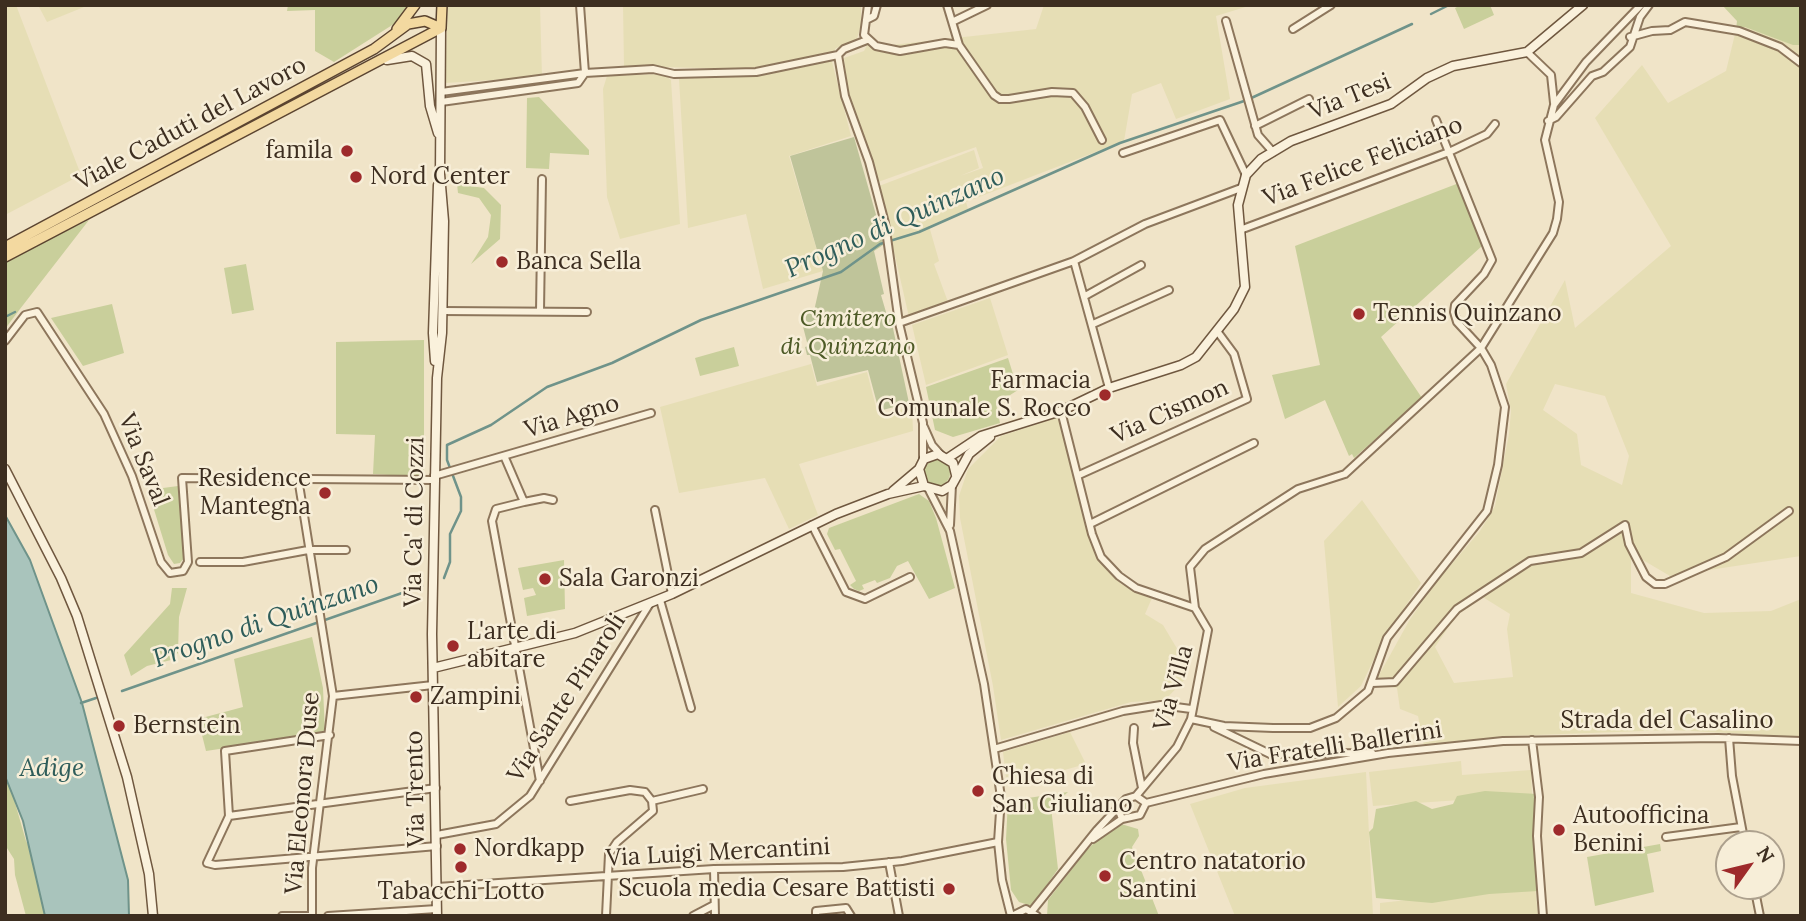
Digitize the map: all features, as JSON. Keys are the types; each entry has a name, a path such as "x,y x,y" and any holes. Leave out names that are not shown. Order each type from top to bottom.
{"main road":[{"name":"Viale Caduti del Lavoro","path":"394,33 415,5"},
{"name":"Via Ca' di Cozzi","path":"441,28 442,5"},
{"name":"Viale Caduti del Lavoro","path":"5,247 374,49 394,33 416,21 425,21 441,28"},
{"name":"Viale Caduti del Lavoro","path":"5,257 441,28"}],"street":[{"path":"441,103 578,83 585,73 580,5"},
{"path":"868,5 863,29 867,40 883,48 900,51 944,43 959,45"},
{"path":"866,20 874,16 877,5"},
{"path":"947,5 954,21 959,45 974,62 990,90 1000,99 1052,92 1073,93 1085,107 1102,140"},
{"path":"954,21 987,5"},
{"path":"1293,29 1331,5"},
{"path":"1554,105 1551,75 1527,52 1583,5"},
{"path":"1481,348 1553,233 1557,219 1557,188 1545,140 1554,105 1586,62 1641,5"},
{"path":"1548,121 1556,117 1592,76 1603,72 1630,47 1630,37 1649,5"},
{"path":"1226,20 1258,135 1273,152"},
{"path":"1630,37 1652,31 1670,30 1685,22 1739,31 1780,47 1801,63"},
{"name":"Via Ca' di Cozzi","path":"433,667 437,378 442,312 444,204 440,174 441,28"},
{"path":"442,92 585,73 653,69 674,74 756,72 838,55 867,40"},
{"name":"Via Tesi","path":"998,431 1061,411 1109,388 1196,357 1234,309 1245,286 1238,209 1241,188 1246,175 1273,152 1292,141 1391,104 1427,78 1453,66 1527,52"},
{"name":"Viale Caduti del Lavoro","path":"371,64 405,55 420,59 426,64 430,106 440,143"},
{"path":"838,55 845,96 869,162 887,234 899,323 923,423 932,445 955,466 956,475"},
{"path":"1255,126 1309,99"},
{"path":"1123,153 1220,120 1246,175"},
{"path":"1207,724 1310,728 1336,718 1358,703 1372,683 1387,638 1487,511 1500,454 1505,407 1481,348 1457,322 1455,305 1484,274 1492,260 1436,120"},
{"name":"Via Felice Feliciano","path":"1240,230 1450,152 1487,134 1495,124"},
{"name":"Via Ca' di Cozzi","path":"437,378 433,333 435,203 440,174"},
{"path":"540,311 542,179"},
{"path":"899,323 1074,261 1144,224 1241,188"},
{"path":"1074,261 1109,388"},
{"path":"1085,296 1141,265"},
{"path":"1093,324 1169,290"},
{"name":"Via Saval","path":"5,341 25,315 37,312 104,414 132,476 161,562 170,573 176,574 183,571 188,562 182,478"},
{"path":"442,312 587,312"},
{"name":"Via Cismon","path":"1079,475 1247,399 1234,354 1217,331"},
{"name":"Via Villa","path":"1036,914 1045,897 1086,845 1126,799 1136,796 1171,757 1191,719 1208,630 1195,608 1190,567 1205,549 1238,525 1298,489 1345,474 1481,348"},
{"path":"1061,411 1101,557 1119,576 1136,588 1195,608"},
{"name":"Via Agno","path":"182,478 437,477 651,413"},
{"path":"923,423 921,466 927,488 950,531"},
{"path":"888,494 933,455 945,456 977,438 998,431"},
{"path":"998,431 969,454 956,475 952,485 950,531 984,684 995,749 1000,797 998,842 1006,900 1012,916 1019,910"},
{"path":"1090,524 1254,443"},
{"name":"Via Agno","path":"505,458 524,502"},
{"path":"5,469 61,578 77,617 127,777 149,874 153,916"},
{"name":"Via Eleonora Duse","path":"298,478 333,696 312,868 311,916"},
{"path":"433,667 516,649 575,632 649,605 812,525 888,494 927,488 942,491 952,485"},
{"path":"540,781 492,521 496,509 544,498 554,500"},
{"path":"655,510 672,594"},
{"path":"1372,683 1395,682 1457,609 1530,561 1581,553 1625,525 1629,544 1646,577 1655,584 1665,584 1726,557 1789,511"},
{"path":"812,525 846,592 856,598 865,599 910,577"},
{"path":"200,562 243,562 308,550 346,550"},
{"path":"660,600 691,708"},
{"name":"Via Sante Pinaroli","path":"437,835 496,824 515,811 540,781 649,605"},
{"name":"Via Trento","path":"433,667 437,912"},
{"path":"333,696 433,685"},
{"path":"995,749 1123,710 1161,705 1191,709"},
{"path":"1191,719 1270,754 1388,753"},
{"name":"Via Villa","path":"1134,728 1133,743 1142,788"},
{"path":"330,735 225,751 229,816 207,863 215,865 437,846"},
{"path":"1729,738 1742,830"},
{"name":"Strada del Casalino","path":"1532,740 1729,738 1801,741"},
{"path":"1532,740 1539,797 1543,916"},
{"name":"Via Fratelli Ballerini","path":"1146,803 1264,774 1388,753 1532,740"},
{"path":"229,816 436,788"},
{"path":"652,801 703,789"},
{"path":"570,801 630,790 646,792 652,801 653,811 617,842 607,860 606,916"},
{"path":"1136,796 1146,803"},
{"name":"Via Villa","path":"1086,845 1122,819 1140,815 1146,803"},
{"path":"1118,808 1122,819"},
{"path":"1666,837 1741,827"},
{"name":"Via Luigi Mercantini","path":"438,887 714,869 843,867 889,862 998,842"},
{"path":"889,862 899,916"},
{"path":"714,869 715,916"},
{"path":"1006,900 1019,910 1036,914"},
{"path":"693,916 715,905"},
{"path":"816,916 816,911 846,908 851,916"},
{"path":"328,916 437,912"},
{"path":"282,916 311,916"}],"shaded area":[{"path":"5,5 16,5 81,175 5,215"},
{"path":"38,5 89,5 47,22"},
{"path":"448,5 540,5 542,77 445,83"},
{"path":"623,5 861,5 861,25 856,42 836,48 833,53 776,65 742,69 624,66"},
{"path":"1044,5 1252,5 1216,16 1230,99 1176,119 1161,83 1132,94 1124,141 966,202 968,209 929,226 939,261 934,264 948,302 909,317 879,186 974,150 979,168 960,176 983,168 976,147 878,182 847,90 844,58 864,51 868,43 892,45 1036,29"},
{"path":"1745,27 1801,46 1801,556 1670,576 1631,553 1631,593 1704,613 1771,611 1801,599 1801,737 1672,730 1507,736 1424,746 1418,716 1400,709 1397,688 1374,684 1409,621 1432,587 1480,531 1495,506 1509,434 1511,411 1506,384 1565,280 1575,328 1671,246 1595,118 1642,65 1668,103 1726,71 1736,30","holes":["1555,384 1605,396 1629,456 1622,485 1581,465 1577,434 1543,410","1473,591 1510,614 1507,629 1513,677 1454,683 1435,647"]},
{"path":"831,58 851,136 789,156 823,271 763,289 746,214 688,228 679,79 683,75 745,75"},
{"path":"664,74 671,80 680,224 620,239 607,197 603,89 607,76"},
{"path":"990,298 1008,355 926,385 912,325"},
{"path":"811,364 817,386 867,372 878,415 912,407 913,431 799,464 818,515 789,529 765,478 679,493 660,407"},
{"path":"1059,417 1087,523 1105,566 1121,584 1152,598 1145,614 1163,625 1182,657 1187,677 1165,700 1131,702 1001,740 960,518 959,496 968,469 1001,436"},
{"path":"1362,500 1421,583 1384,638 1361,686 1338,707 1324,541"},
{"path":"1070,732 1086,764 1007,786 1003,752"},
{"path":"1461,761 1462,775 1531,770 1532,795 1373,806 1369,772"},
{"path":"1366,772 1373,916 1235,916 1190,804 1245,788"},
{"path":"1535,886 1538,916 1380,916 1380,903"}],"green space":[{"path":"288,5 409,5 397,22 334,62 315,51 315,10 287,11"},
{"path":"1461,5 1490,5 1494,15 1464,29 1455,8"},
{"path":"1722,5 1801,5 1801,45 1793,45 1745,27 1736,30 1737,21"},
{"path":"539,97 589,150 589,155 550,153 549,169 526,168 527,98"},
{"name":"Cimitero di Quinzano","path":"854,137 882,236 883,245 874,251 884,294 881,295 888,319 891,319 909,403 879,411 868,370 817,382 810,355 807,355 805,347 808,346 800,315 814,311 823,271 790,156"},
{"name":"Tennis Quinzano","path":"1459,183 1482,246 1381,337 1422,398 1354,458 1352,454 1349,456 1325,400 1285,419 1272,375 1320,365 1295,246"},
{"path":"457,184 484,188 501,205 500,239 471,264 488,237 491,215 479,198 458,193"},
{"path":"89,220 20,309 5,329 5,260"},
{"path":"246,264 254,310 232,314 224,268"},
{"path":"112,304 124,353 83,366 51,318"},
{"path":"424,340 424,477 373,474 375,435 336,434 336,342"},
{"path":"734,347 739,366 700,376 695,358"},
{"path":"1008,358 1018,390 996,404 1000,423 953,437 935,430 926,387"},
{"path":"937,460 946,464 950,473 946,482 937,486 928,482 924,473 928,464"},
{"path":"178,486 185,557 180,563 174,564 168,555 148,490"},
{"path":"919,494 929,501 936,518 955,588 929,599 908,561 897,566 890,578 862,585 864,589 859,591 854,589 850,585 856,581 840,549 835,550 827,534 829,528"},
{"path":"564,560 565,609 527,616 524,598 536,595 533,588 523,590 518,568"},
{"path":"172,588 187,588 179,617 178,653 171,660 147,666 131,676 124,655 170,604"},
{"path":"312,637 323,688 325,733 206,751 198,719 243,707 234,659"},
{"path":"5,768 26,841 35,857 45,916 26,916 15,875 14,859 5,845"},
{"path":"1485,791 1537,794 1538,891 1489,894 1432,903 1376,898 1369,832 1373,828 1376,809 1416,801 1432,809 1453,804 1457,796"},
{"path":"1068,792 1051,807 1058,869 1032,906 1019,902 1011,890 1006,839 1008,801"},
{"name":"Centro natatorio Santini","path":"1121,824 1138,829 1139,836 1132,847 1159,916 1047,916 1048,900 1085,852 1101,836"},
{"path":"1660,844 1661,851 1647,854 1654,892 1595,906 1587,857"}],"water":[{"name":"Adige","path":"5,515 30,560 82,703 128,880 129,916 45,916 23,821 5,776"}],"waterway":[{"path":"1431,14 1449,5"},
{"name":"Progno di Quinzano","path":"444,578 450,562 450,534 461,511 461,497 447,460 447,445 491,425 547,387 612,363 701,320 841,272 880,244 919,232 1120,143 1247,100 1412,24"},
{"path":"5,317 15,312"},
{"name":"Progno di Quinzano","path":"122,691 422,586"},
{"path":"81,703 96,698"}],"place":[{"name":"famila","path":"347,151"},
{"name":"Nord Center","path":"356,177"},
{"name":"Banca Sella","path":"502,262"},
{"name":"Tennis Quinzano","path":"1359,314"},
{"name":"Farmacia Comunale S. Rocco","path":"1105,395"},
{"name":"Residence Mantegna","path":"325,493"},
{"name":"Sala Garonzi","path":"545,579"},
{"name":"L'arte di abitare","path":"453,646"},
{"name":"Zampini","path":"416,697"},
{"name":"Bernstein","path":"119,726"},
{"name":"Chiesa di San Giuliano","path":"978,791"},
{"name":"Autoofficina Benini","path":"1559,830"},
{"name":"Nordkapp","path":"460,849"},
{"name":"Tabacchi Lotto","path":"461,867"},
{"name":"Centro natatorio Santini","path":"1105,876"},
{"name":"Scuola media Cesare Battisti","path":"949,889"}]}
